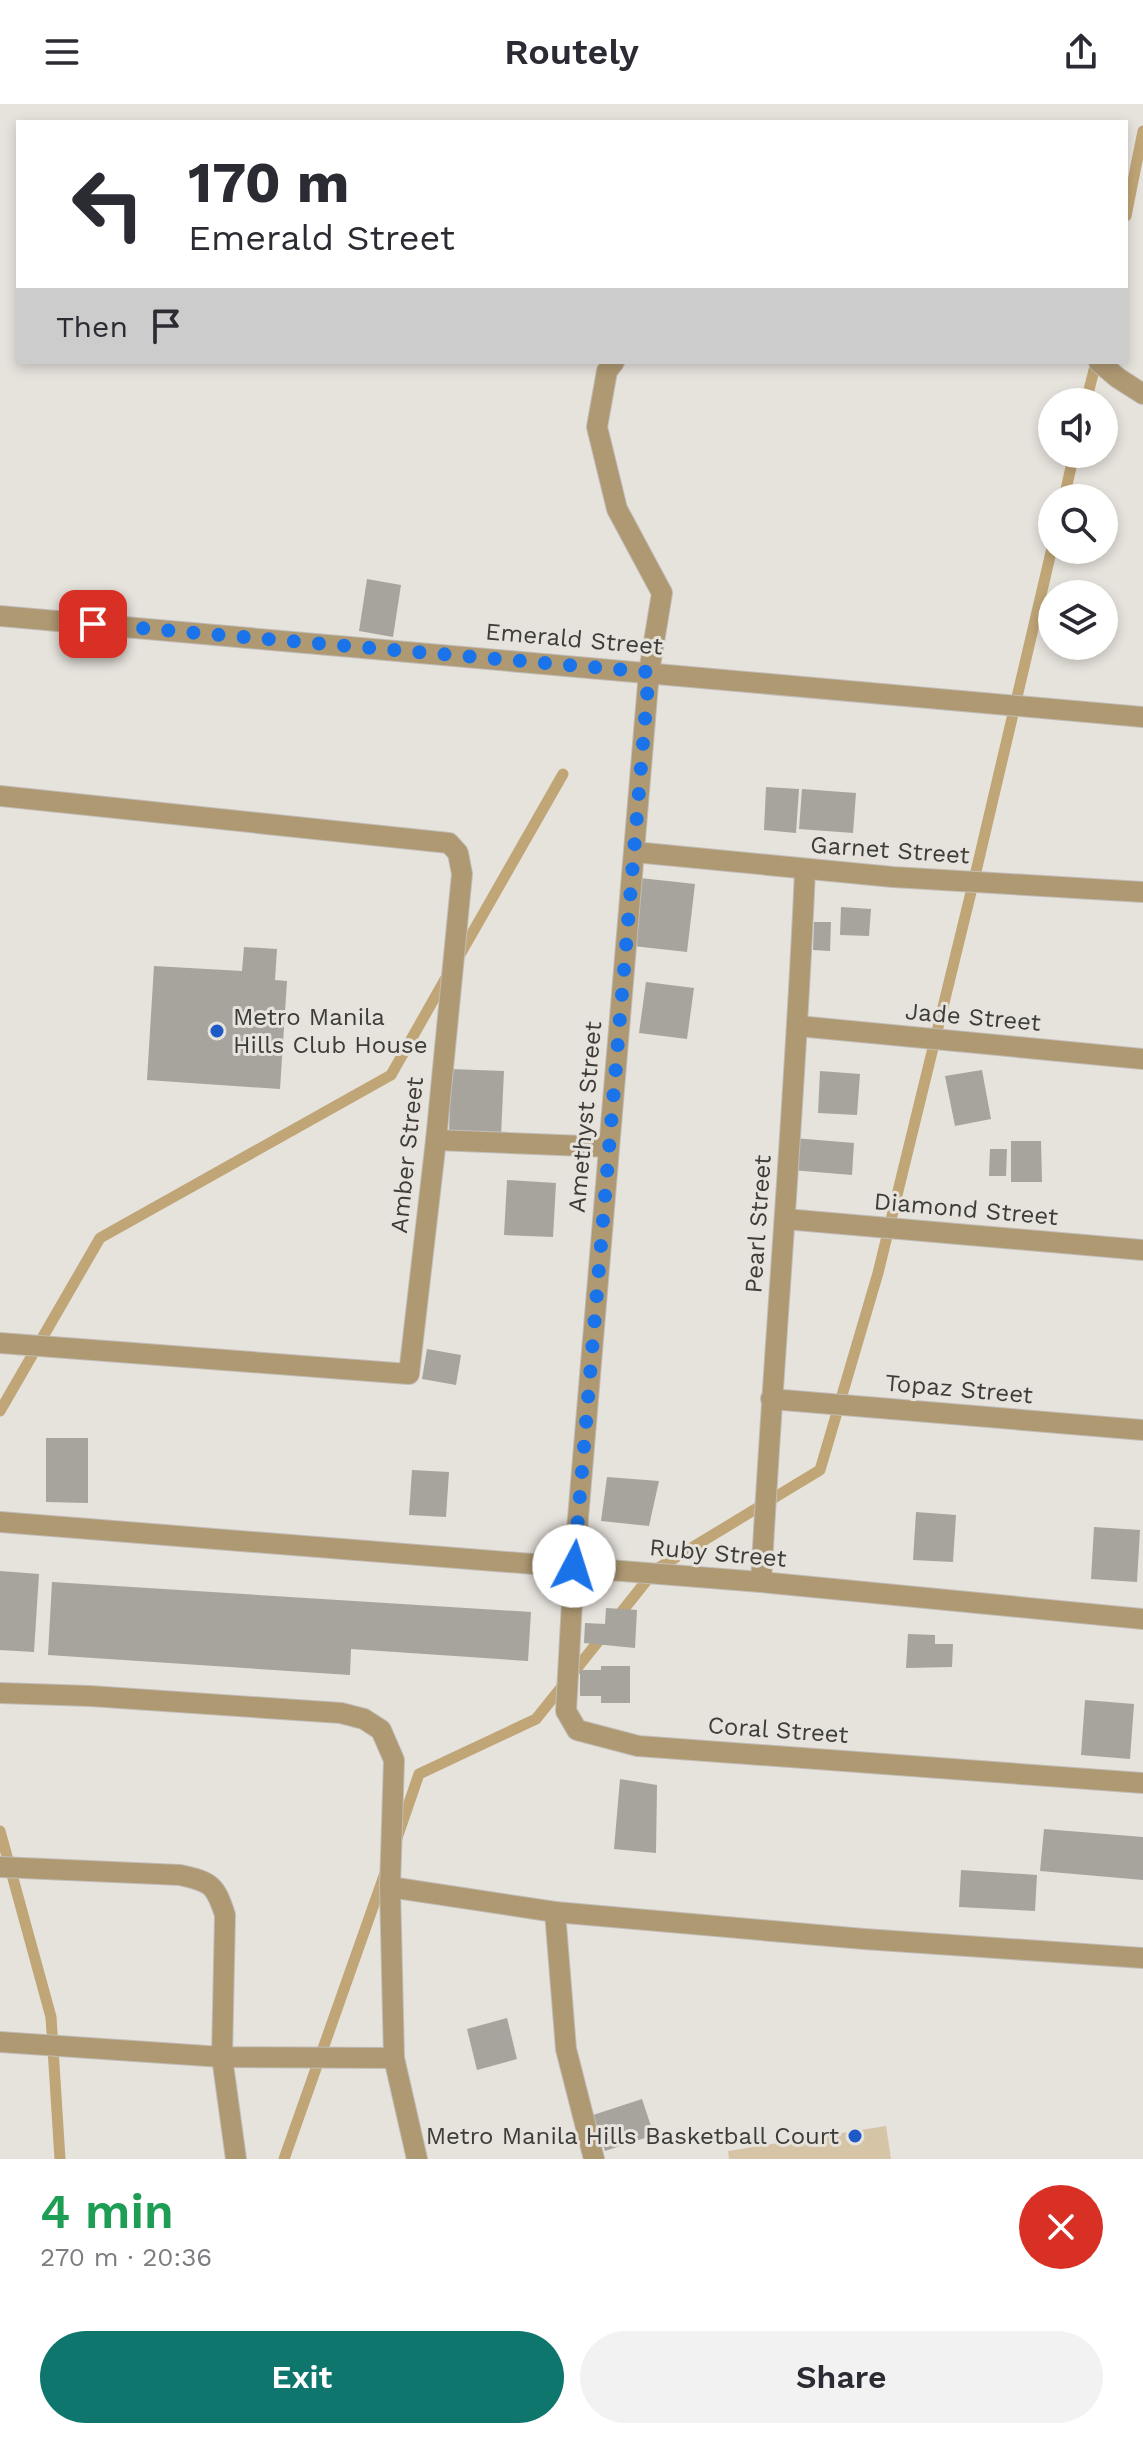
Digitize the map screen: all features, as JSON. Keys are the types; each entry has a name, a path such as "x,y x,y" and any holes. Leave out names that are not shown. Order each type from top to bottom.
{"street":[{"name":"Amethyst Street","path":"574,1566 649,672 662,593 617,509 597,427 607,371 612,364"},
{"path":"1101,364 1143,394"},
{"name":"Emerald Street","path":"0,616 1143,717"},
{"name":"Amber Street","path":"0,796 449,843 458,853 462,874 409,1374 0,1343"},
{"name":"Garnet Street","path":"634,852 805,870 1143,892"},
{"name":"Pearl Street","path":"761,1582 798,1026 805,870"},
{"name":"Jade Street","path":"798,1026 1143,1059"},
{"path":"436,1140 609,1147"},
{"name":"Diamond Street","path":"785,1219 1143,1250"},
{"name":"Topaz Street","path":"771,1399 1143,1430"},
{"name":"Ruby Street","path":"0,1522 574,1566 1143,1619"},
{"name":"Coral Street","path":"574,1566 566,1711 577,1730 638,1746 1143,1783"},
{"path":"0,1693 326,1712 364,1719 381,1730 394,1760 390,1887 394,2058 417,2159"},
{"path":"0,1867 180,1875 208,1882 218,1892 225,1915 222,2057 236,2159"},
{"path":"390,1887 555,1912 1143,1958"},
{"path":"555,1912 566,2049 594,2159"},
{"path":"0,2042 222,2057 394,2058"}],"shaded area":[{"name":"Metro Manila Hills Basketball Court","path":"886,2126 891,2159 729,2159 728,2151"}],"building":[{"path":"367,579 401,585 393,637 359,631"},
{"path":"766,787 799,789 796,833 764,830"},
{"path":"802,789 856,793 853,833 799,829"},
{"path":"640,878 695,884 687,952 633,946"},
{"path":"841,907 871,909 869,936 840,935"},
{"path":"814,922 831,922 830,951 813,950"},
{"name":"Metro Manila Hills Club House","path":"244,947 277,949 275,980 287,981 280,1089 147,1080 154,966 242,971"},
{"path":"646,982 694,988 687,1039 639,1033"},
{"path":"451,1069 504,1071 501,1135 449,1133"},
{"path":"982,1070 991,1119 955,1126 945,1076"},
{"path":"820,1071 860,1074 857,1115 818,1113"},
{"path":"794,1138 854,1143 852,1175 791,1170"},
{"path":"1011,1141 1041,1141 1042,1182 1011,1182"},
{"path":"990,1149 1007,1149 1006,1176 989,1176"},
{"path":"507,1180 556,1183 553,1237 504,1235"},
{"path":"427,1349 461,1355 456,1385 422,1379"},
{"path":"46,1438 88,1438 88,1503 46,1502"},
{"path":"412,1470 449,1472 446,1517 409,1515"},
{"path":"607,1477 659,1481 649,1526 601,1521"},
{"path":"916,1512 956,1515 953,1562 913,1560"},
{"path":"1094,1527 1140,1530 1137,1582 1091,1579"},
{"path":"0,1571 39,1574 34,1652 0,1650"},
{"path":"52,1582 531,1612 528,1661 351,1649 350,1675 48,1655"},
{"path":"606,1608 637,1610 635,1648 584,1643 585,1623 605,1624"},
{"path":"908,1634 935,1635 935,1644 953,1644 952,1667 906,1668"},
{"path":"601,1666 630,1666 630,1703 601,1703 601,1696 580,1696 580,1670 601,1670"},
{"path":"1085,1700 1134,1704 1130,1759 1081,1755"},
{"path":"620,1779 657,1785 656,1853 614,1849"},
{"path":"1044,1829 1143,1837 1143,1880 1040,1871"},
{"path":"961,1870 1037,1875 1035,1911 959,1907"},
{"path":"507,2018 517,2059 477,2070 467,2029"},
{"path":"642,2099 654,2135 605,2151 593,2115"}],"waterway":[{"path":"1128,206 1143,131"},
{"path":"1090,388 1096,364"},
{"path":"1067,484 1071,468"},
{"path":"616,1619 655,1570 820,1470 878,1273 1048,564"},
{"path":"458,958 563,774"},
{"path":"0,1411 100,1238 391,1075 447,976"},
{"path":"397,1838 419,1774 536,1719 605,1633"},
{"path":"0,1831 51,2017 60,2159"},
{"path":"284,2159 385,1873"}],"place":[{"name":"Metro Manila Hills Club House","path":"217,1031"},
{"name":"Metro Manila Hills Basketball Court","path":"855,2136"}],"route":[{"path":"93,624 649,672 574,1566"}]}
